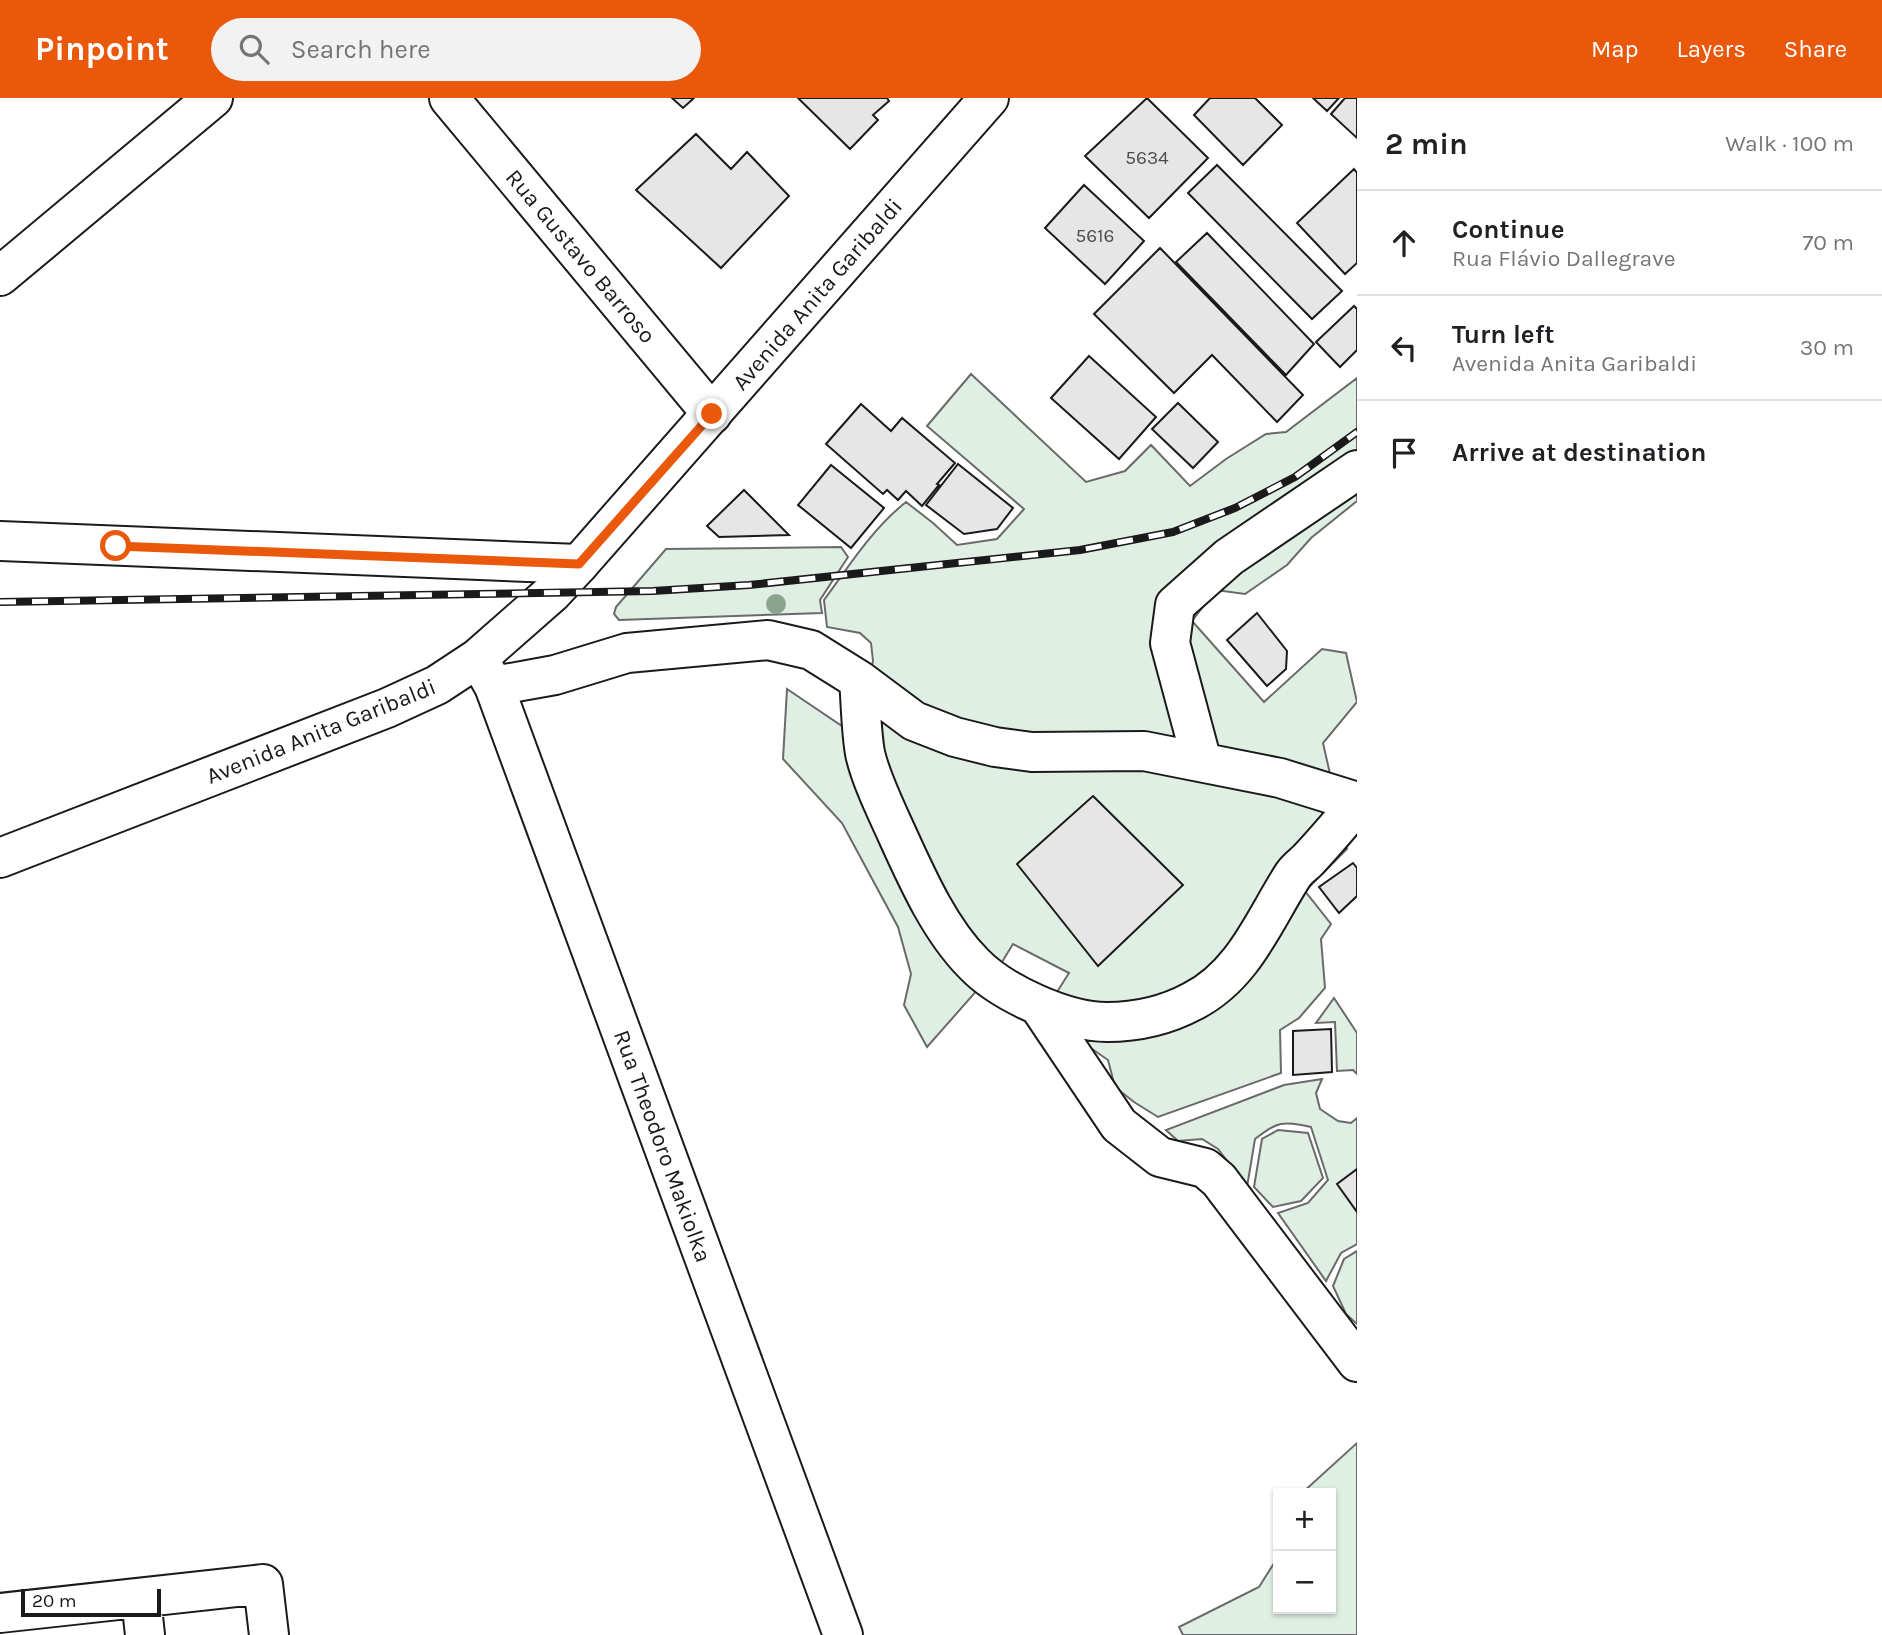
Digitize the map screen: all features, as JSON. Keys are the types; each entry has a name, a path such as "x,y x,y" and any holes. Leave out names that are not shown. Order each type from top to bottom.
{"main road":[{"path":"0,276 213,98"},
{"name":"Rua Gustavo Barroso","path":"449,98 712,414"},
{"name":"Avenida Anita Garibaldi","path":"0,858 387,708 438,685 486,672 552,593 989,98"},
{"path":"1202,762 1170,643 1175,605 1229,557 1357,470"},
{"path":"0,541 579,564"},
{"path":"486,672 555,675 626,653 768,640 811,650 859,680 914,721 955,737 995,747 1032,752 1144,751 1280,778 1357,803 1294,873 1253,944 1223,981 1195,1001 1159,1016 1105,1022 1073,1017 1039,1006 1003,988 974,964 944,926 887,810 865,755 859,680"},
{"name":"Rua Theodoro Makiolka","path":"486,672 843,1635"},
{"path":"1039,1006 1119,1125 1160,1157 1205,1168 1219,1180 1357,1362"},
{"path":"0,1614 143,1617 262,1584 269,1635"}],"green space":[{"path":"971,374 1086,482 1125,471 1151,445 1190,486 1266,434 1286,432 1357,378 1357,501 1311,538 1287,565 1245,594 1216,590 1192,621 1264,702 1322,649 1346,653 1357,702 1323,743 1347,849 1305,891 1331,924 1321,939 1325,988 1299,1018 1280,1030 1281,1073 1158,1117 1115,1087 1108,1060 1075,1037 1052,1000 1069,973 1013,944 1002,962 927,1047 904,1005 911,974 898,927 842,823 783,759 787,689 845,728 865,699 873,661 871,643 860,633 827,627 824,600 882,524 906,502 957,545 997,539 1024,509 927,426"},
{"path":"841,547 848,557 820,600 822,613 619,620 614,614 616,607 666,549"},
{"path":"1334,998 1357,1033 1357,1074 1353,1070 1337,1071 1335,1022 1316,1023"},
{"path":"1322,1079 1316,1093 1320,1109 1338,1121 1351,1123 1357,1118 1357,1244 1341,1253 1326,1281 1278,1213 1308,1203 1328,1180 1311,1127 1281,1124 1255,1139 1247,1187 1218,1149 1202,1139 1178,1141 1166,1130 1284,1085"},
{"path":"1278,1130 1308,1133 1323,1178 1301,1201 1273,1207 1254,1187 1262,1139"},
{"path":"1357,1251 1357,1324 1346,1314 1333,1286 1344,1259"},
{"path":"1357,1443 1357,1635 1183,1635 1179,1627 1259,1587 1273,1565 1273,1614 1336,1614 1336,1488 1308,1488"}],"building":[{"path":"672,98 694,98 683,108"},
{"path":"798,98 887,98 889,101 873,115 878,120 850,149"},
{"path":"1147,98 1208,158 1149,218 1085,156"},
{"path":"1210,98 1255,98 1282,125 1243,165 1194,115"},
{"path":"1313,98 1339,98 1327,111"},
{"path":"1345,98 1357,98 1357,138 1331,114"},
{"path":"696,134 731,169 747,152 789,196 721,268 636,190"},
{"path":"1217,165 1342,291 1312,319 1188,193"},
{"path":"1354,169 1357,173 1357,263 1345,274 1297,223"},
{"path":"1084,185 1144,241 1105,284 1045,228"},
{"path":"1207,233 1314,344 1286,375 1176,262"},
{"path":"1160,248 1303,395 1277,422 1212,355 1174,393 1094,314"},
{"path":"1354,306 1357,309 1357,350 1340,367 1316,342"},
{"path":"1089,356 1156,417 1119,459 1051,398"},
{"path":"1178,403 1218,442 1193,468 1152,429"},
{"path":"861,404 891,431 902,418 955,463 922,506 906,491 898,500 887,490 883,494 826,444"},
{"path":"958,464 1013,508 997,529 964,534 926,505"},
{"path":"831,465 884,508 851,548 798,505"},
{"path":"744,490 789,535 719,537 707,526"},
{"path":"1257,613 1287,651 1286,669 1267,686 1227,640"},
{"path":"1093,796 1183,885 1098,966 1017,864"},
{"path":"1353,863 1357,868 1357,896 1339,913 1319,887"},
{"path":"1331,1029 1332,1072 1293,1075 1293,1031"},
{"path":"1357,1169 1357,1212 1337,1184"}],"railway":[{"path":"0,602 653,591 749,585 1080,550 1173,532 1235,508 1295,477 1357,432"}],"route":[{"path":"116,546 579,564 712,414"}]}
